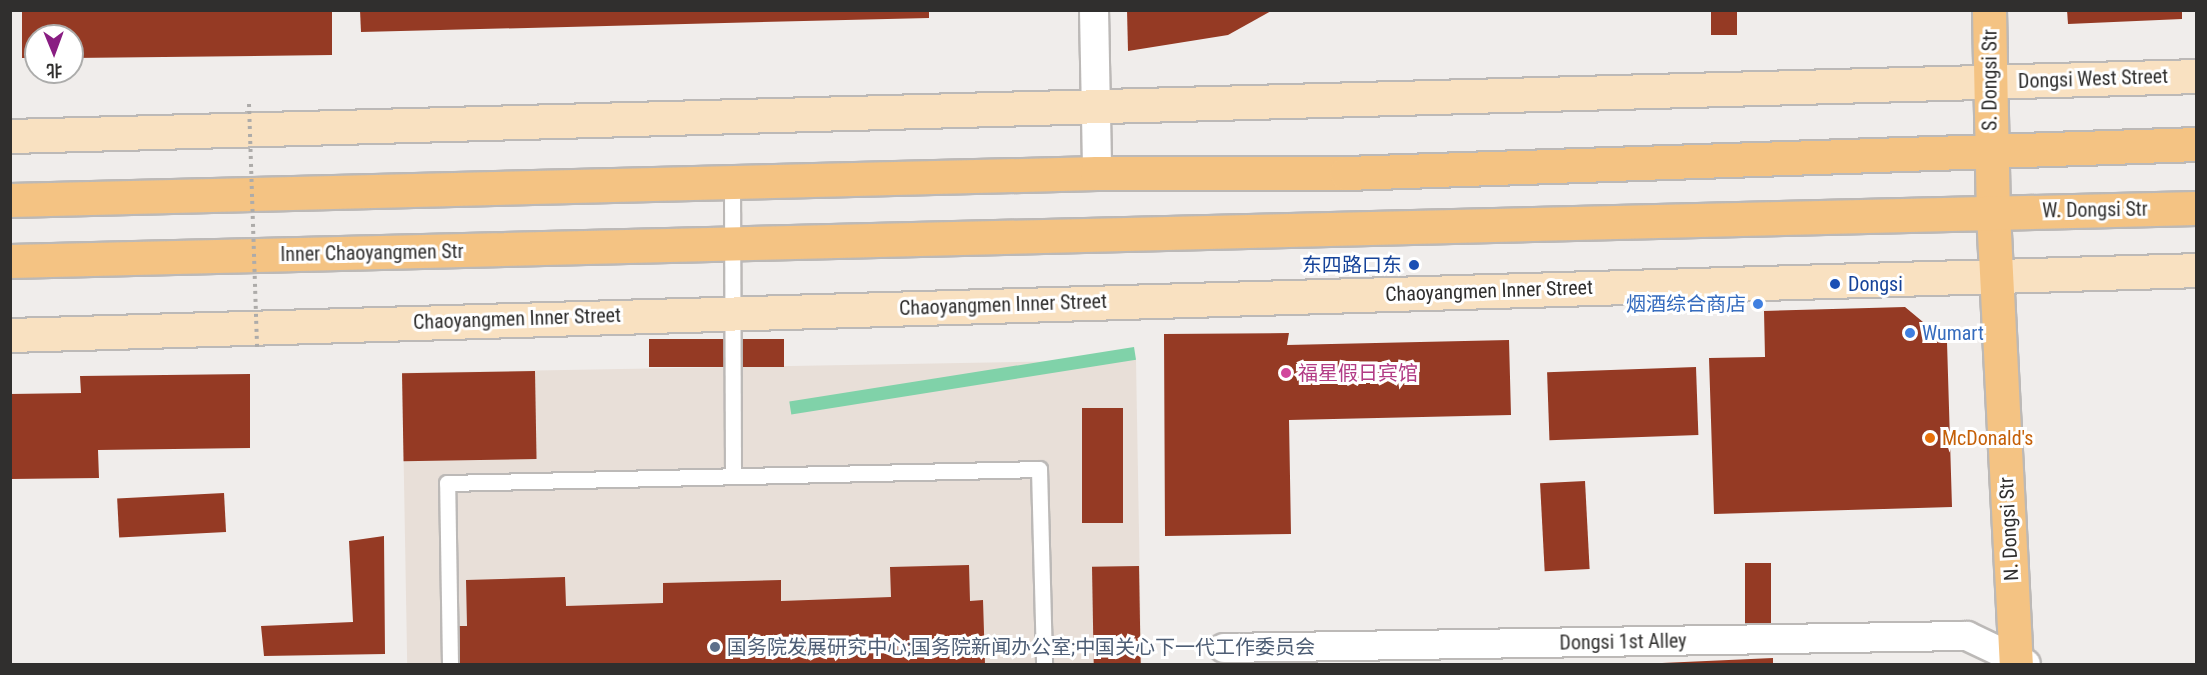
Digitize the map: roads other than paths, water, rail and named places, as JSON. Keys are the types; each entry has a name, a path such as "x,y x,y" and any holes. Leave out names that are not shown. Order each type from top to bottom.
{"main road":[{"name":"S. Dongsi Str","path":"1989,10 1993,213"},
{"path":"10,200 732,184 1097,173 1346,173 1991,149 2196,144"},
{"name":"W. Dongsi Str","path":"1993,213 2196,208"},
{"path":"733,245 1993,213"},
{"name":"N. Dongsi Str","path":"1993,213 2019,663"},
{"name":"Inner Chaoyangmen Str","path":"10,261 733,245"}],"street":[{"path":"1094,10 1097,173"},
{"name":"Dongsi West Street","path":"1990,82 2196,76"},
{"path":"10,136 1990,82"},
{"path":"1996,276 2196,270"},
{"name":"Chaoyangmen Inner Street","path":"10,335 1996,276"},
{"name":"Dongsi 1st Alley","path":"1224,648 1967,636 2019,663"}],"lane":[{"path":"732,184 734,476"},
{"path":"450,664 447,483 1040,469 1044,664"}],"place":[{"name":"东四路口东","path":"1414,265"},
{"name":"Dongsi","path":"1835,284"},
{"name":"烟酒综合商店","path":"1758,304"},
{"name":"Wumart","path":"1910,333"},
{"name":"福星假日宾馆","path":"1286,373"},
{"name":"McDonald's","path":"1930,438"},
{"name":"国务院发展研究中心;国务院新闻办公室;中国关心下一代工作委员会","path":"715,647"}]}
